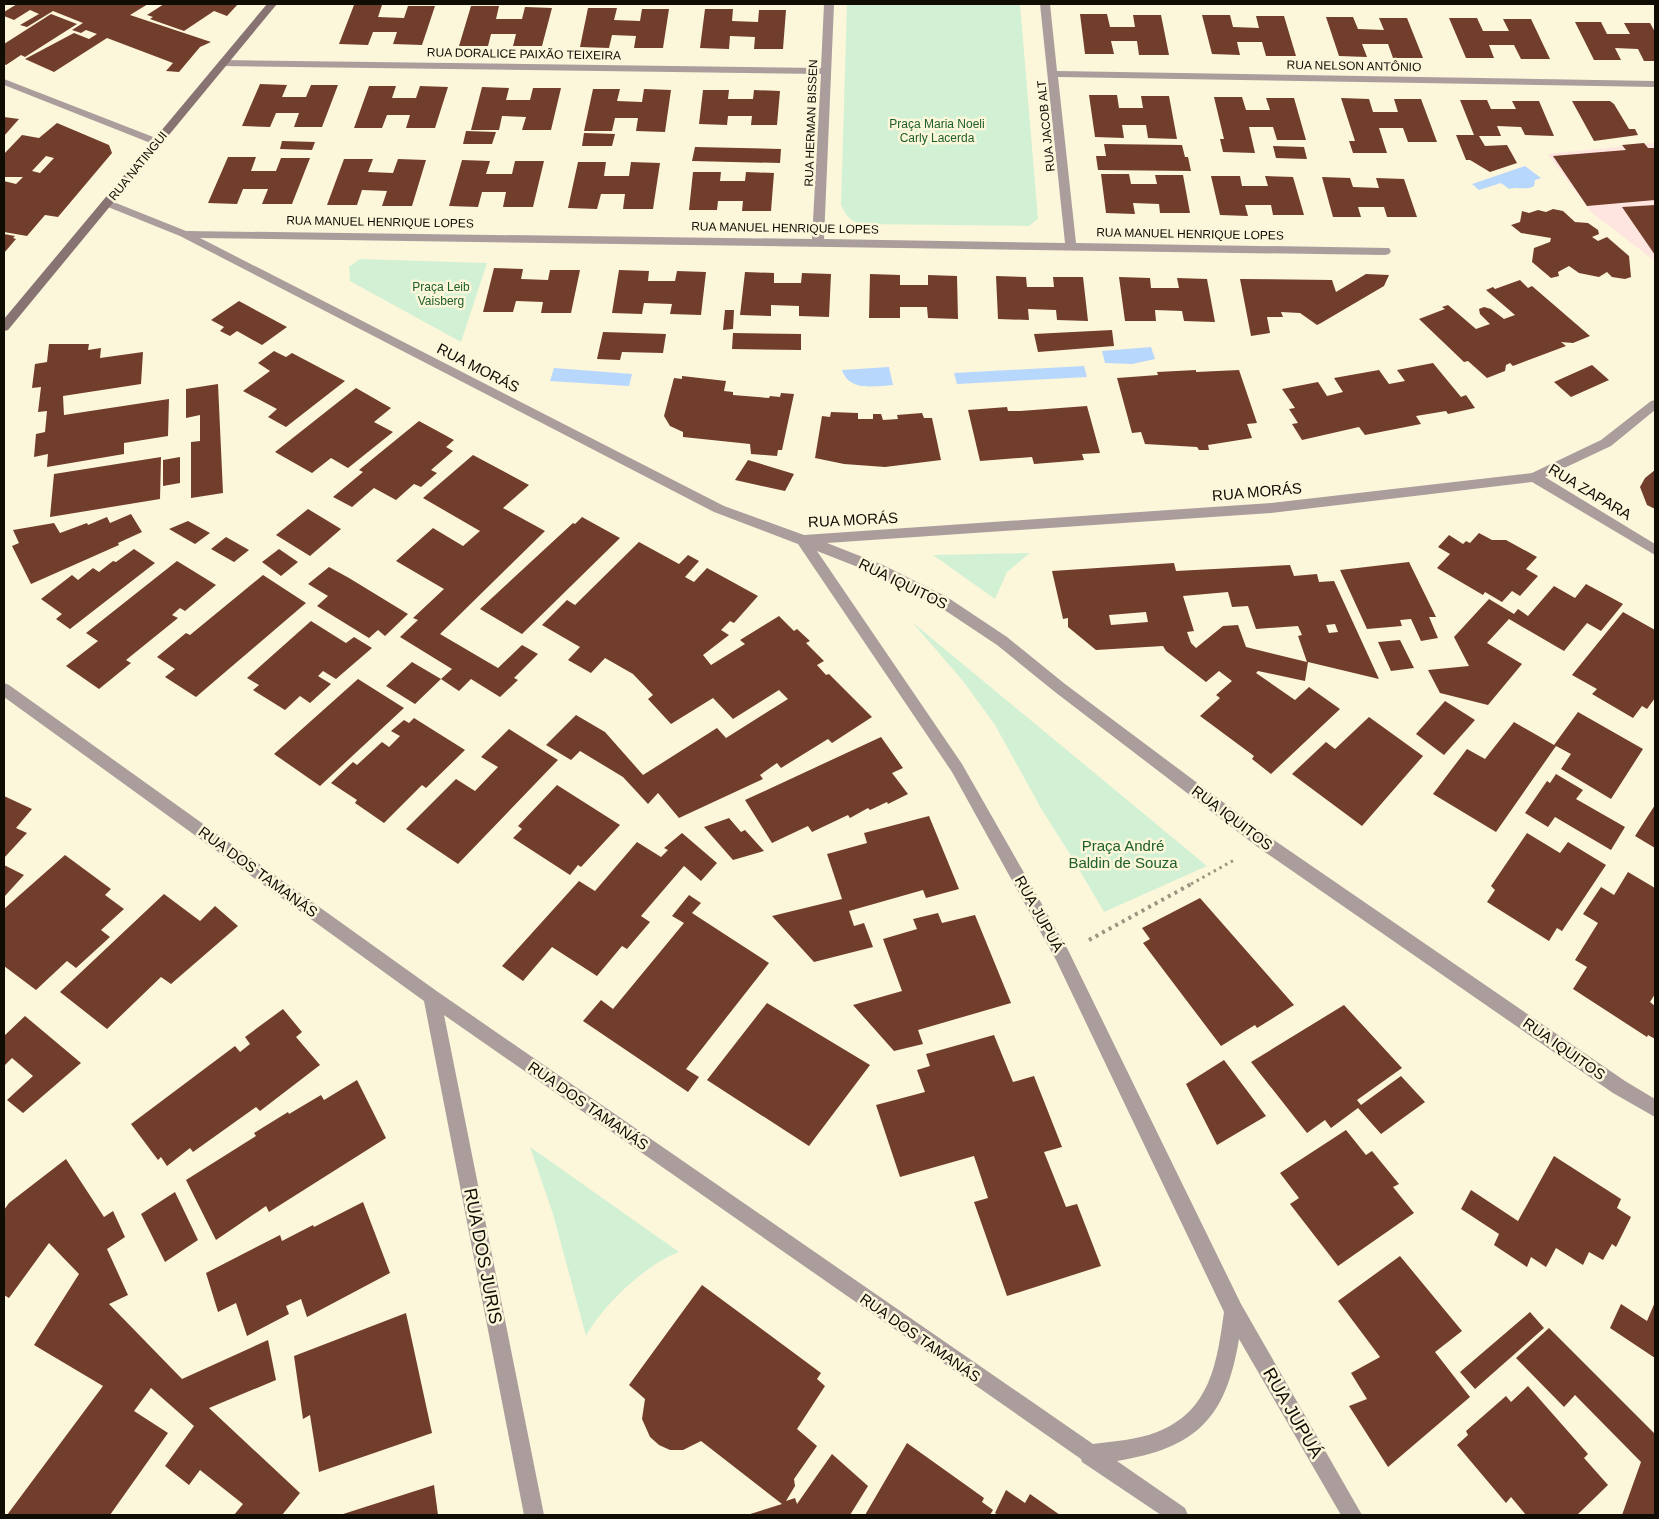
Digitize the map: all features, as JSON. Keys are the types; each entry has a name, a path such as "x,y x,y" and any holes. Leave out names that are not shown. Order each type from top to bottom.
{"street":[{"name":"RUA NATINGUI","path":"4,327 272,4"},
{"name":"RUA HERMAN BISSEN","path":"818,243 829,4"},
{"name":"RUA JACOB ALT","path":"1045,4 1072,246"},
{"name":"RUA DORALICE PAIXÃO TEIXEIRA","path":"223,63 825,71"},
{"name":"RUA NELSON ANTÔNIO","path":"1052,74 1655,84"},
{"path":"4,82 157,142"},
{"name":"RUA MORÁS","path":"107,204 184,234 718,510 804,540 1271,508 1534,477 1606,443 1655,404"},
{"name":"RUA MANUEL HENRIQUE LOPES","path":"184,234 1385,251"},
{"name":"RUA ZAPARA","path":"1534,477 1655,550"},
{"name":"RUA IQUITOS","path":"804,540 878,569 950,606 1002,641 1060,688 1265,843 1619,1087 1655,1109"},
{"name":"RUA JUPUÁ","path":"804,540 957,768 1062,955 1234,1311 1352,1515"},
{"name":"RUA DOS TAMANÁS","path":"4,689 432,996 1089,1455 1178,1515"},
{"name":"RUA DOS JURIS","path":"432,996 534,1515"},
{"path":"1089,1455 1160,1441 1184,1430 1202,1414 1218,1387 1227,1364 1234,1311"}],"path":[{"path":"1062,955 1265,843"}],"shaded area":[{"path":"1655,143 1655,261 1591,212 1548,154"}],"green space":[{"name":"Praça Maria Noeli Carly Lacerda","path":"847,4 1020,4 1038,219 1029,226 861,224 849,218 841,205"},
{"name":"Praça Leib Vaisberg","path":"360,259 487,263 461,342 350,281 349,267"},
{"path":"1030,553 1007,572 995,599 933,555"},
{"name":"Praça André Baldin de Souza","path":"912,622 1207,866 1104,912 1042,810 995,725 963,681"},
{"path":"530,1147 679,1252 653,1266 626,1287 603,1311 586,1336 553,1214"}],"water":[{"path":"1525,166 1541,178 1535,180 1534,186 1509,189 1501,183 1479,190 1472,184"},
{"path":"1151,347 1155,359 1132,364 1105,363 1102,351"},
{"path":"1084,366 1087,377 957,384 954,373"},
{"path":"889,367 893,385 856,385 845,377 842,370"},
{"path":"554,368 632,374 629,386 550,381"}],"building":[{"path":"17,4 148,4 130,15 211,42 200,47 179,72 166,71 173,63 107,38 54,72 25,59 74,33 89,39 97,34 86,30 81,33 72,30 83,23 53,11 27,27 20,25 39,14 30,10 14,20 4,16 4,12"},
{"path":"164,4 238,4 227,16 214,11 184,31 150,19 153,17 147,15"},
{"path":"354,5 382,5 378,17 404,18 408,6 435,6 422,45 393,44 397,32 373,32 368,45 339,44"},
{"path":"471,6 499,6 496,19 522,19 525,7 552,8 542,46 513,46 516,34 491,34 488,46 459,46"},
{"path":"588,8 617,8 614,20 640,21 642,9 669,9 663,48 634,48 636,36 612,35 609,48 580,47"},
{"path":"705,9 733,9 732,21 758,22 759,10 786,10 783,49 754,49 755,37 730,36 729,49 700,48"},
{"path":"51,14 77,24 25,57 21,55 6,65 4,64 4,44"},
{"path":"1080,14 1107,14 1110,27 1135,27 1133,15 1161,15 1169,55 1139,55 1137,41 1111,41 1114,54 1085,54"},
{"path":"1202,15 1230,15 1233,27 1259,28 1256,16 1284,16 1296,56 1266,56 1262,42 1237,42 1240,55 1212,54"},
{"path":"1326,17 1353,17 1358,29 1384,30 1379,18 1407,18 1423,58 1393,58 1388,44 1362,44 1367,57 1339,56"},
{"path":"1449,18 1477,18 1483,31 1509,31 1503,19 1531,19 1550,59 1521,59 1514,45 1489,45 1494,58 1466,58"},
{"path":"1575,22 1601,22 1607,34 1630,34 1624,23 1650,23 1655,32 1655,61 1644,61 1638,49 1615,48 1621,60 1594,60"},
{"path":"260,84 287,85 282,97 306,97 311,85 338,85 322,127 294,127 299,113 276,113 270,127 242,126"},
{"path":"369,86 396,86 392,98 416,98 420,86 448,87 435,128 406,128 410,115 387,115 382,128 354,128"},
{"path":"482,87 509,88 506,100 530,100 533,88 561,88 551,130 522,130 526,117 502,116 499,130 471,130"},
{"path":"593,89 620,89 617,101 642,102 644,89 671,90 665,132 636,131 638,118 615,118 612,131 584,131"},
{"path":"703,90 729,90 728,99 753,99 754,90 780,91 777,125 751,125 752,116 728,116 727,125 699,124"},
{"path":"1089,95 1117,95 1119,108 1143,108 1141,96 1169,96 1177,139 1148,138 1146,125 1122,125 1124,138 1095,137"},
{"path":"1214,97 1242,97 1246,110 1270,110 1266,98 1294,98 1306,140 1277,140 1273,127 1249,127 1255,153 1223,152 1220,139 1224,139"},
{"path":"1341,98 1369,99 1373,112 1398,112 1394,99 1421,99 1437,142 1408,142 1403,128 1379,128 1387,153 1353,153 1349,141 1355,141"},
{"path":"1460,100 1487,100 1491,109 1516,109 1512,101 1539,101 1554,136 1525,135 1521,127 1497,126 1501,136 1479,136 1485,146 1507,145 1517,163 1490,172 1470,160 1466,160 1456,135 1474,135"},
{"path":"1572,101 1610,101 1614,104 1629,129 1635,129 1638,135 1594,141"},
{"path":"4,117 19,119 4,136"},
{"path":"57,123 109,145 112,153 58,217 45,215 27,236 4,232 4,181 16,184 23,177 4,177 4,154 22,135 39,138","holes":["46,156 54,158 40,173 32,171"]},
{"path":"466,131 496,132 492,144 463,144"},
{"path":"584,133 615,134 612,146 582,146"},
{"path":"282,141 315,142 312,150 280,149"},
{"path":"1644,143 1648,148 1655,148 1655,200 1587,206 1553,156 1626,150 1622,145"},
{"path":"1104,144 1182,145 1185,157 1188,157 1191,171 1098,170 1096,156 1106,156"},
{"path":"1273,146 1304,147 1307,159 1276,158"},
{"path":"695,147 781,149 780,163 692,161"},
{"path":"228,157 256,157 251,171 276,171 281,158 310,158 292,204 262,204 268,189 243,189 237,204 208,203"},
{"path":"344,159 373,159 368,172 393,173 398,159 426,160 412,206 382,206 387,191 362,190 357,205 327,205"},
{"path":"462,160 490,161 486,174 512,174 515,161 544,161 533,207 503,207 506,192 482,192 478,207 449,206"},
{"path":"578,162 606,162 604,176 629,176 631,162 660,163 653,209 623,209 625,194 601,194 597,209 568,208"},
{"path":"693,172 721,172 720,181 745,181 746,172 774,173 771,211 742,211 743,201 718,201 717,210 689,210"},
{"path":"1101,174 1129,174 1131,184 1157,184 1155,175 1183,175 1190,213 1160,213 1159,204 1133,203 1135,214 1106,213"},
{"path":"1211,176 1240,176 1242,186 1268,186 1265,176 1293,177 1304,215 1273,215 1271,205 1245,205 1248,216 1220,215"},
{"path":"1322,177 1350,178 1353,187 1379,188 1376,178 1404,179 1417,217 1387,217 1384,207 1358,207 1361,217 1333,217"},
{"path":"1655,205 1655,255 1622,207"},
{"path":"1553,209 1563,211 1575,222 1588,223 1598,230 1599,234 1592,237 1598,241 1607,237 1629,256 1631,277 1625,279 1612,277 1607,272 1599,277 1579,273 1569,266 1558,272 1559,276 1551,278 1532,262 1534,248 1550,242 1551,238 1521,233 1511,225 1520,222 1522,211 1529,213 1538,210 1546,212"},
{"path":"4,234 15,236 13,238 16,239 4,253"},
{"path":"494,268 523,269 521,279 548,280 550,270 580,270 571,313 541,313 543,302 516,301 513,312 483,312"},
{"path":"619,270 649,271 648,281 675,281 677,271 706,272 701,315 670,314 672,304 644,303 642,314 612,313"},
{"path":"745,272 774,273 774,283 801,283 802,273 831,274 829,317 799,316 799,306 771,305 771,316 740,315"},
{"path":"870,274 900,275 900,285 928,285 928,275 957,276 958,319 928,318 927,307 900,307 900,318 869,318"},
{"path":"1366,274 1389,275 1384,286 1317,325 1300,313 1281,312 1283,317 1267,317 1270,333 1251,336 1240,279 1332,280 1336,292"},
{"path":"996,276 1026,277 1027,287 1054,287 1053,277 1083,277 1088,321 1057,320 1056,310 1028,309 1029,320 998,319"},
{"path":"1119,277 1150,278 1151,288 1179,288 1177,278 1207,279 1215,322 1184,321 1182,311 1155,310 1156,321 1125,321"},
{"path":"1520,280 1528,288 1532,286 1590,336 1573,343 1561,342 1566,346 1513,366 1510,363 1506,365 1505,371 1487,378 1468,361 1464,362 1419,319 1445,309 1442,307 1448,305 1476,329 1490,324 1480,314 1479,309 1484,307 1491,309 1504,319 1515,315 1486,290 1493,287 1495,289"},
{"path":"239,301 287,327 262,345 237,331 230,336 220,331 224,327 211,320"},
{"path":"725,310 734,310 733,329 723,330"},
{"path":"1112,330 1114,346 1038,352 1034,334"},
{"path":"603,332 666,334 663,353 622,352 620,360 597,359"},
{"path":"733,333 801,334 801,350 732,349"},
{"path":"49,344 89,344 88,350 101,348 100,358 143,352 141,384 63,396 64,415 169,399 168,436 124,443 124,454 47,467 48,454 34,457 36,434 45,432 47,411 38,412 41,387 32,388 35,364 47,362"},
{"path":"274,351 286,357 292,353 345,381 286,427 268,417 277,409 243,391 270,371 258,363"},
{"path":"1433,363 1461,397 1466,395 1475,408 1448,414 1446,411 1416,416 1421,424 1365,435 1359,427 1302,440 1292,424 1298,423 1289,409 1295,408 1282,389 1318,382 1327,396 1343,392 1334,378 1379,370 1389,384 1405,381 1397,370"},
{"path":"1592,365 1609,380 1571,397 1554,382"},
{"path":"1196,370 1196,372 1239,370 1257,423 1247,424 1252,438 1208,445 1209,450 1199,450 1197,447 1145,444 1141,432 1132,433 1117,378 1158,375 1157,372"},
{"path":"682,376 726,381 724,391 733,392 733,395 769,398 770,396 780,397 781,393 794,394 782,450 778,450 777,456 751,454 750,444 683,437 683,432 670,426 664,416 674,378 682,379"},
{"path":"218,384 223,493 191,498 191,442 200,441 200,415 186,418 186,389"},
{"path":"356,388 391,408 374,422 393,432 348,468 331,458 312,473 275,452"},
{"path":"1087,406 1100,453 1082,454 1084,460 1034,464 1032,457 980,461 968,410 1007,407 1008,411 1020,411"},
{"path":"831,412 858,413 858,419 873,419 873,414 881,414 883,420 898,419 897,415 922,413 924,418 932,418 941,460 885,467 844,464 815,458 822,416 830,417"},
{"path":"419,421 454,440 446,447 453,451 431,470 437,473 421,487 414,484 396,500 374,488 352,507 333,497 363,472 359,470"},
{"path":"473,455 529,485 503,508 545,531 440,634 498,668 522,645 538,654 514,678 518,680 500,697 471,679 459,691 441,679 452,669 400,637 418,620 413,618 444,589 396,561 433,528 463,546 480,531 423,498"},
{"path":"161,457 160,499 50,517 54,474"},
{"path":"180,457 180,483 163,486 163,460"},
{"path":"748,460 794,474 785,491 735,480"},
{"path":"1655,470 1655,509 1647,505 1640,487 1645,478"},
{"path":"308,509 341,529 310,556 276,535"},
{"path":"131,514 142,532 118,543 119,545 31,584 12,546 19,543 13,530 54,523 60,533 107,517 110,523"},
{"path":"582,517 620,538 522,634 480,609 573,523 575,524"},
{"path":"188,521 210,533 195,544 169,529"},
{"path":"1479,533 1492,540 1506,540 1537,557 1526,569 1538,576 1520,596 1512,591 1502,602 1485,592 1483,595 1437,568 1450,554 1438,547 1449,535 1463,544 1466,541 1470,543"},
{"path":"226,537 249,550 234,562 211,549"},
{"path":"639,542 679,564 688,555 699,561 685,577 694,582 707,568 758,596 734,623 730,621 721,630 729,635 703,655 711,665 745,644 740,640 779,616 794,631 797,629 810,641 806,643 824,661 817,665 826,675 829,674 872,717 832,743 828,739 781,768 777,763 760,775 763,779 679,818 658,793 648,804 623,777 580,751 571,760 546,745 576,715 605,732 643,775 717,728 726,738 788,699 779,690 733,719 713,698 671,724 648,699 653,695 633,674 605,658 591,673 568,660 580,647 542,625 567,600 575,605"},
{"path":"134,549 155,563 70,629 56,619 62,614 41,599 72,575 78,580 93,568 99,572 113,561 116,562"},
{"path":"279,549 298,562 281,576 262,562"},
{"path":"177,561 216,585 185,611 180,608 172,615 178,618 126,660 131,663 99,689 66,666 98,641 86,633"},
{"path":"1409,562 1436,617 1429,617 1438,638 1421,641 1411,619 1400,620 1402,626 1367,629 1340,570"},
{"path":"1174,563 1176,571 1290,565 1294,576 1317,574 1319,582 1334,581 1379,679 1308,662 1305,681 1258,671 1256,673 1295,700 1309,687 1340,709 1271,774 1252,759 1254,756 1200,716 1220,698 1216,695 1232,681 1219,671 1206,682 1166,651 1163,646 1096,650 1068,627 1068,618 1063,619 1052,571","holes":["1228,592 1232,607 1248,606 1256,629 1298,626 1302,635 1298,636 1307,662 1246,647 1238,625 1223,626 1196,648 1191,643 1187,632 1194,631 1183,596","1146,612 1148,622 1111,625 1109,615","1335,624 1338,632 1329,633 1326,625"]},
{"path":"329,567 408,614 385,636 378,630 369,638 317,606 328,596 308,584"},
{"path":"263,575 306,603 196,697 165,677 175,669 157,657 186,633 190,635"},
{"path":"1586,584 1623,604 1601,631 1587,623 1564,651 1509,619 1487,643 1522,664 1488,705 1440,693 1428,670 1469,666 1454,637 1489,599 1514,614 1518,609 1528,616 1554,586 1575,598"},
{"path":"1623,612 1655,630 1655,698 1647,709 1642,706 1633,718 1592,694 1597,689 1572,675"},
{"path":"311,621 346,643 354,637 372,648 336,679 323,671 318,676 331,684 310,703 300,696 285,710 253,690 259,685 247,678"},
{"path":"1400,640 1414,668 1391,671 1378,642"},
{"path":"412,662 441,679 415,704 386,686"},
{"path":"358,679 404,708 320,786 274,754"},
{"path":"1445,701 1475,720 1444,755 1416,734"},
{"path":"1578,712 1643,749 1611,799 1561,769 1571,754 1556,746 1496,832 1433,794 1467,749 1485,759 1514,722 1554,745"},
{"path":"1369,717 1423,756 1362,826 1292,774 1326,742 1335,749"},
{"path":"414,718 465,750 426,788 422,785 384,823 355,803 357,800 331,783 353,762 357,765 382,742 389,747 400,736 391,731 404,720 409,723"},
{"path":"509,729 558,760 458,864 406,829 456,779 475,791 498,767 481,757"},
{"path":"881,737 903,768 892,773 908,794 888,804 887,802 870,810 868,808 850,818 848,815 812,832 808,826 772,843 745,800"},
{"path":"1556,774 1583,790 1576,799 1625,827 1611,850 1555,817 1548,827 1525,813 1547,781 1550,783"},
{"path":"557,785 620,825 581,867 578,865 570,875 513,838 522,829 518,826"},
{"path":"4,796 32,809 16,828 27,833 4,858"},
{"path":"1655,805 1655,848 1635,836"},
{"path":"929,816 959,889 926,898 923,890 849,911 854,926 864,923 873,947 814,962 772,916 842,899 827,854 867,843 864,833"},
{"path":"729,818 741,832 745,830 764,851 733,860 704,827"},
{"path":"682,833 717,863 701,881 684,866 641,916 650,922 627,949 622,946 597,976 552,947 523,981 502,966 579,881 595,891 637,842 661,857 668,850 664,848"},
{"path":"1527,833 1560,853 1568,842 1606,865 1562,931 1557,928 1549,941 1487,902 1495,890 1491,886"},
{"path":"65,855 111,889 105,895 124,909 101,930 110,937 76,968 67,961 36,990 4,966 4,909"},
{"path":"4,865 24,875 4,897"},
{"path":"1628,872 1655,888 1655,994 1650,1002 1655,1006 1655,1039 1648,1035 1647,1037 1573,989 1587,967 1575,960 1598,923 1583,914 1601,887 1614,895"},
{"path":"164,894 200,921 215,906 238,926 171,984 161,977 107,1029 60,992"},
{"path":"689,895 701,903 692,913 769,963 686,1069 699,1077 688,1092 583,1021 601,1000 613,1009 684,923 672,916"},
{"path":"1200,898 1294,1005 1257,1028 1255,1025 1221,1046 1143,943 1150,939 1142,928"},
{"path":"938,913 942,923 975,915 1011,1003 918,1030 923,1044 894,1051 853,1005 902,991 883,939 917,929 913,919"},
{"path":"767,1003 870,1065 809,1146 707,1080"},
{"path":"1344,1005 1402,1068 1357,1100 1361,1105 1401,1076 1425,1102 1381,1134 1358,1108 1331,1128 1325,1120 1307,1133 1251,1062"},
{"path":"283,1009 302,1032 296,1037 320,1065 260,1111 256,1107 193,1152 190,1148 167,1166 161,1157 158,1160 131,1124 235,1046 240,1052 250,1044 245,1037"},
{"path":"25,1016 81,1063 23,1113 7,1100 33,1076 12,1058 4,1066 4,1036"},
{"path":"994,1035 1013,1082 1034,1076 1062,1147 1044,1152 1066,1207 1077,1204 1101,1266 1007,1296 974,1202 988,1198 974,1156 900,1177 876,1105 925,1092 917,1070 930,1066 926,1054"},
{"path":"1224,1060 1266,1116 1217,1145 1186,1084"},
{"path":"357,1080 386,1138 269,1212 266,1206 216,1240 186,1180 256,1136 254,1133 288,1112 289,1114 321,1095 324,1100"},
{"path":"1346,1130 1366,1155 1372,1151 1399,1184 1393,1187 1414,1213 1338,1266 1290,1204 1299,1198 1280,1173"},
{"path":"1554,1156 1621,1199 1617,1208 1631,1217 1616,1247 1612,1244 1603,1260 1589,1252 1583,1265 1556,1248 1546,1267 1531,1257 1527,1267 1494,1245 1499,1234 1461,1209 1471,1190 1518,1221"},
{"path":"66,1159 104,1217 113,1211 125,1237 107,1249 128,1295 109,1304 182,1379 268,1340 276,1380 209,1408 300,1493 282,1515 234,1515 243,1504 200,1470 189,1485 165,1466 194,1426 151,1388 134,1411 168,1433 110,1515 7,1515 103,1386 34,1345 79,1274 49,1243 9,1298 4,1295 4,1210 9,1203"},
{"path":"175,1192 198,1240 165,1262 141,1214"},
{"path":"363,1202 390,1273 307,1317 301,1299 286,1306 289,1314 247,1336 236,1303 218,1312 206,1273 280,1235 282,1241"},
{"path":"1400,1256 1462,1331 1435,1352 1470,1397 1388,1467 1349,1406 1367,1399 1351,1373 1380,1357 1338,1301"},
{"path":"702,1285 821,1373 817,1379 825,1386 797,1429 817,1446 794,1479 795,1486 786,1501 795,1498 797,1504 832,1454 868,1486 850,1515 747,1515 782,1504 701,1441 683,1450 670,1450 659,1445 650,1437 642,1419 645,1399 629,1385"},
{"path":"1655,1302 1655,1358 1610,1328 1621,1304 1647,1321"},
{"path":"1530,1312 1544,1328 1475,1389 1460,1372"},
{"path":"406,1313 432,1433 319,1472 310,1415 303,1419 294,1356"},
{"path":"1549,1328 1655,1434 1655,1515 1622,1515 1641,1462 1575,1395 1564,1407 1516,1358"},
{"path":"1528,1386 1588,1454 1584,1458 1608,1485 1577,1515 1526,1515 1511,1497 1506,1503 1457,1445 1468,1435 1466,1431 1506,1396 1511,1402"},
{"path":"907,1443 984,1498 982,1502 993,1510 990,1515 865,1515"},
{"path":"434,1485 438,1515 340,1515"},
{"path":"1006,1490 1025,1503 1030,1494 1060,1515 998,1515 995,1513"}]}
